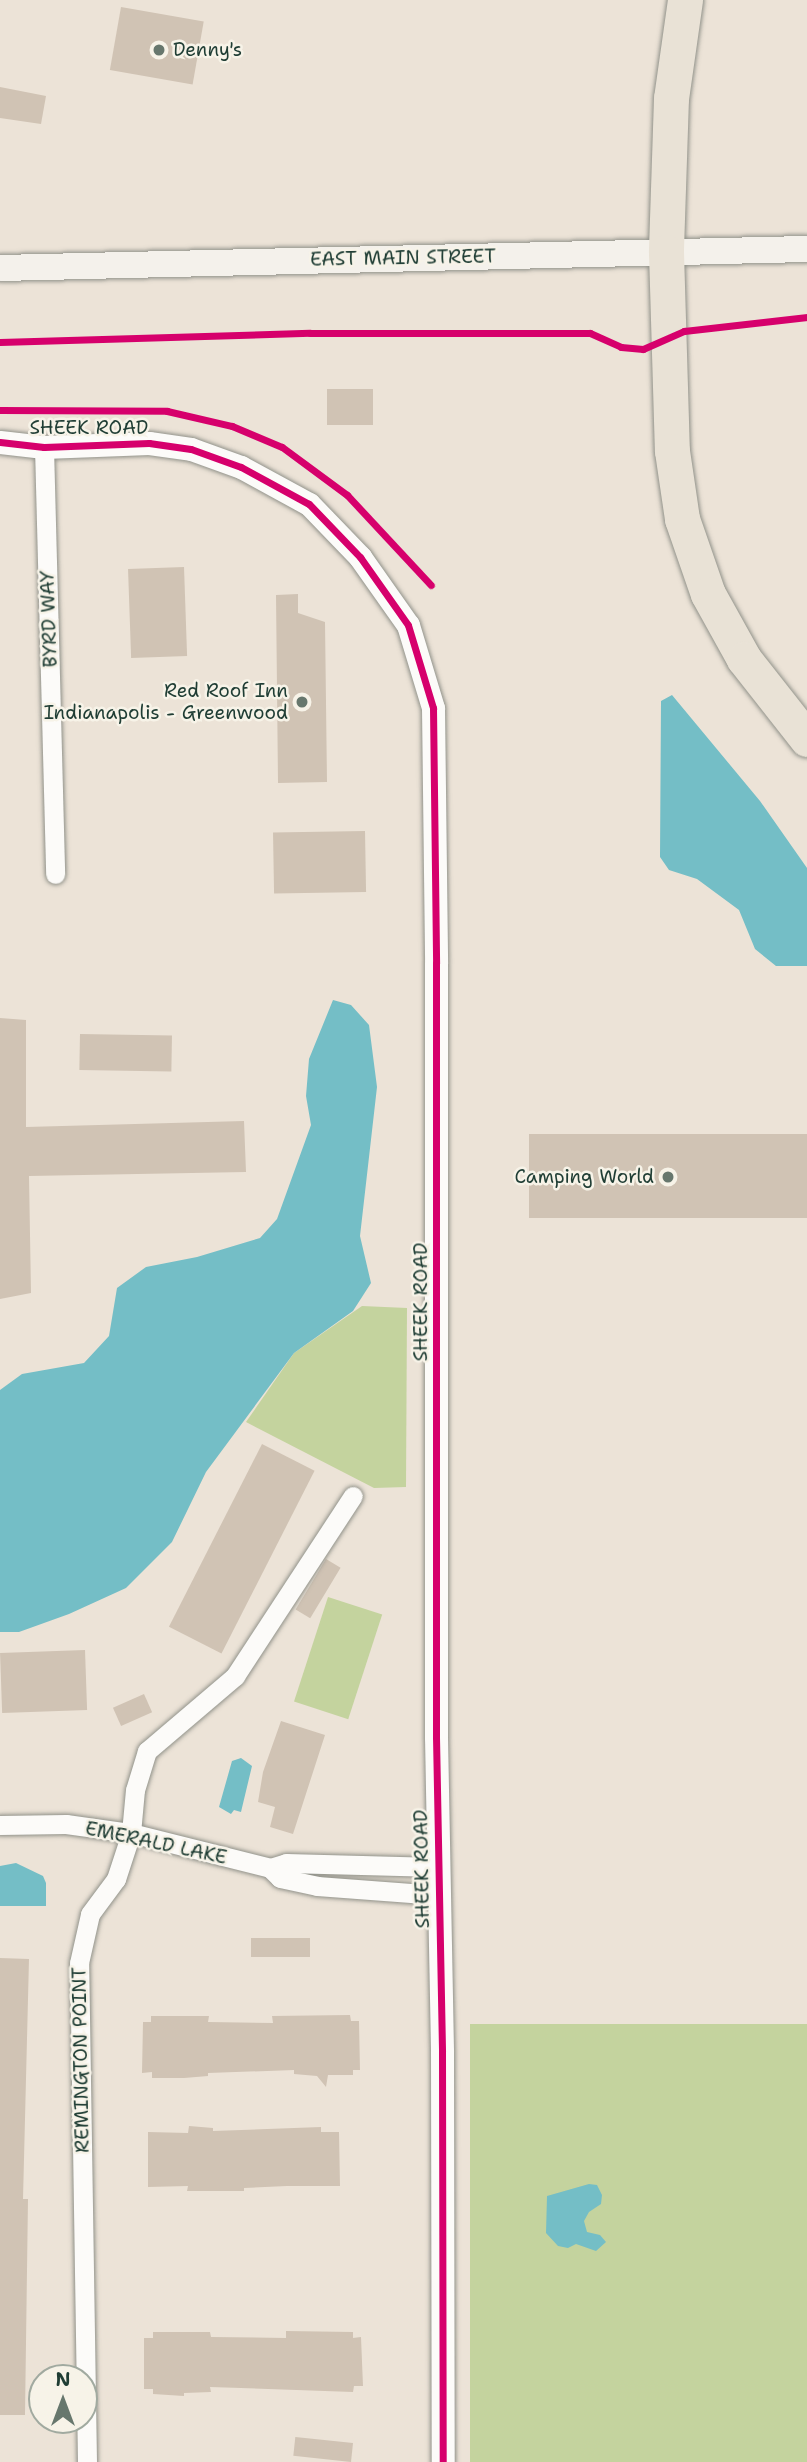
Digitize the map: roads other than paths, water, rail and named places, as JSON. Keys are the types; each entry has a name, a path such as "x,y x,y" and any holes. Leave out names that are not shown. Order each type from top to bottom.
{"highway":[{"path":"685,0 671,99 666,251 672,451 682,519 708,594 744,659 807,738"}],"main road":[{"name":"EAST MAIN STREET","path":"0,268 807,249"}],"street":[{"name":"SHEEK ROAD","path":"0,442 44,447 149,443 191,449 241,467 309,504 360,557 408,625 433,708 437,1867 442,2065 443,2462"},
{"name":"BYRD WAY","path":"44,447 55,874"},
{"name":"REMINGTON POINT","path":"87,2462 79,1963 90,1913 116,1879 131,1833 135,1790 147,1751 235,1676 353,1496"},
{"name":"EMERALD LAKE","path":"0,1825 66,1824 131,1833 270,1868 280,1878 317,1885 438,1895"},
{"name":"EMERALD LAKE","path":"270,1868 286,1863 437,1867"}],"water":[{"path":"672,695 760,801 807,868 807,966 776,966 755,949 739,910 697,879 669,870 660,857 661,701"},
{"path":"333,1000 351,1005 369,1025 377,1087 360,1236 371,1283 353,1311 294,1353 206,1472 172,1542 126,1588 69,1614 19,1632 0,1632 0,1390 22,1374 84,1363 109,1336 117,1288 146,1267 197,1257 260,1238 277,1219 311,1125 306,1096 309,1059"},
{"path":"241,1758 252,1766 241,1812 234,1810 231,1814 219,1807 232,1761"},
{"path":"16,1863 43,1876 46,1883 46,1906 0,1906 0,1866"},
{"path":"589,2184 597,2185 602,2195 601,2204 589,2212 584,2221 587,2232 600,2235 606,2242 596,2251 576,2244 568,2248 558,2246 546,2233 547,2196"}],"place":[{"name":"Denny's","path":"159,50"},
{"name":"Red Roof Inn Indianapolis - Greenwood","path":"302,702"},
{"name":"Camping World","path":"668,1177"}]}
